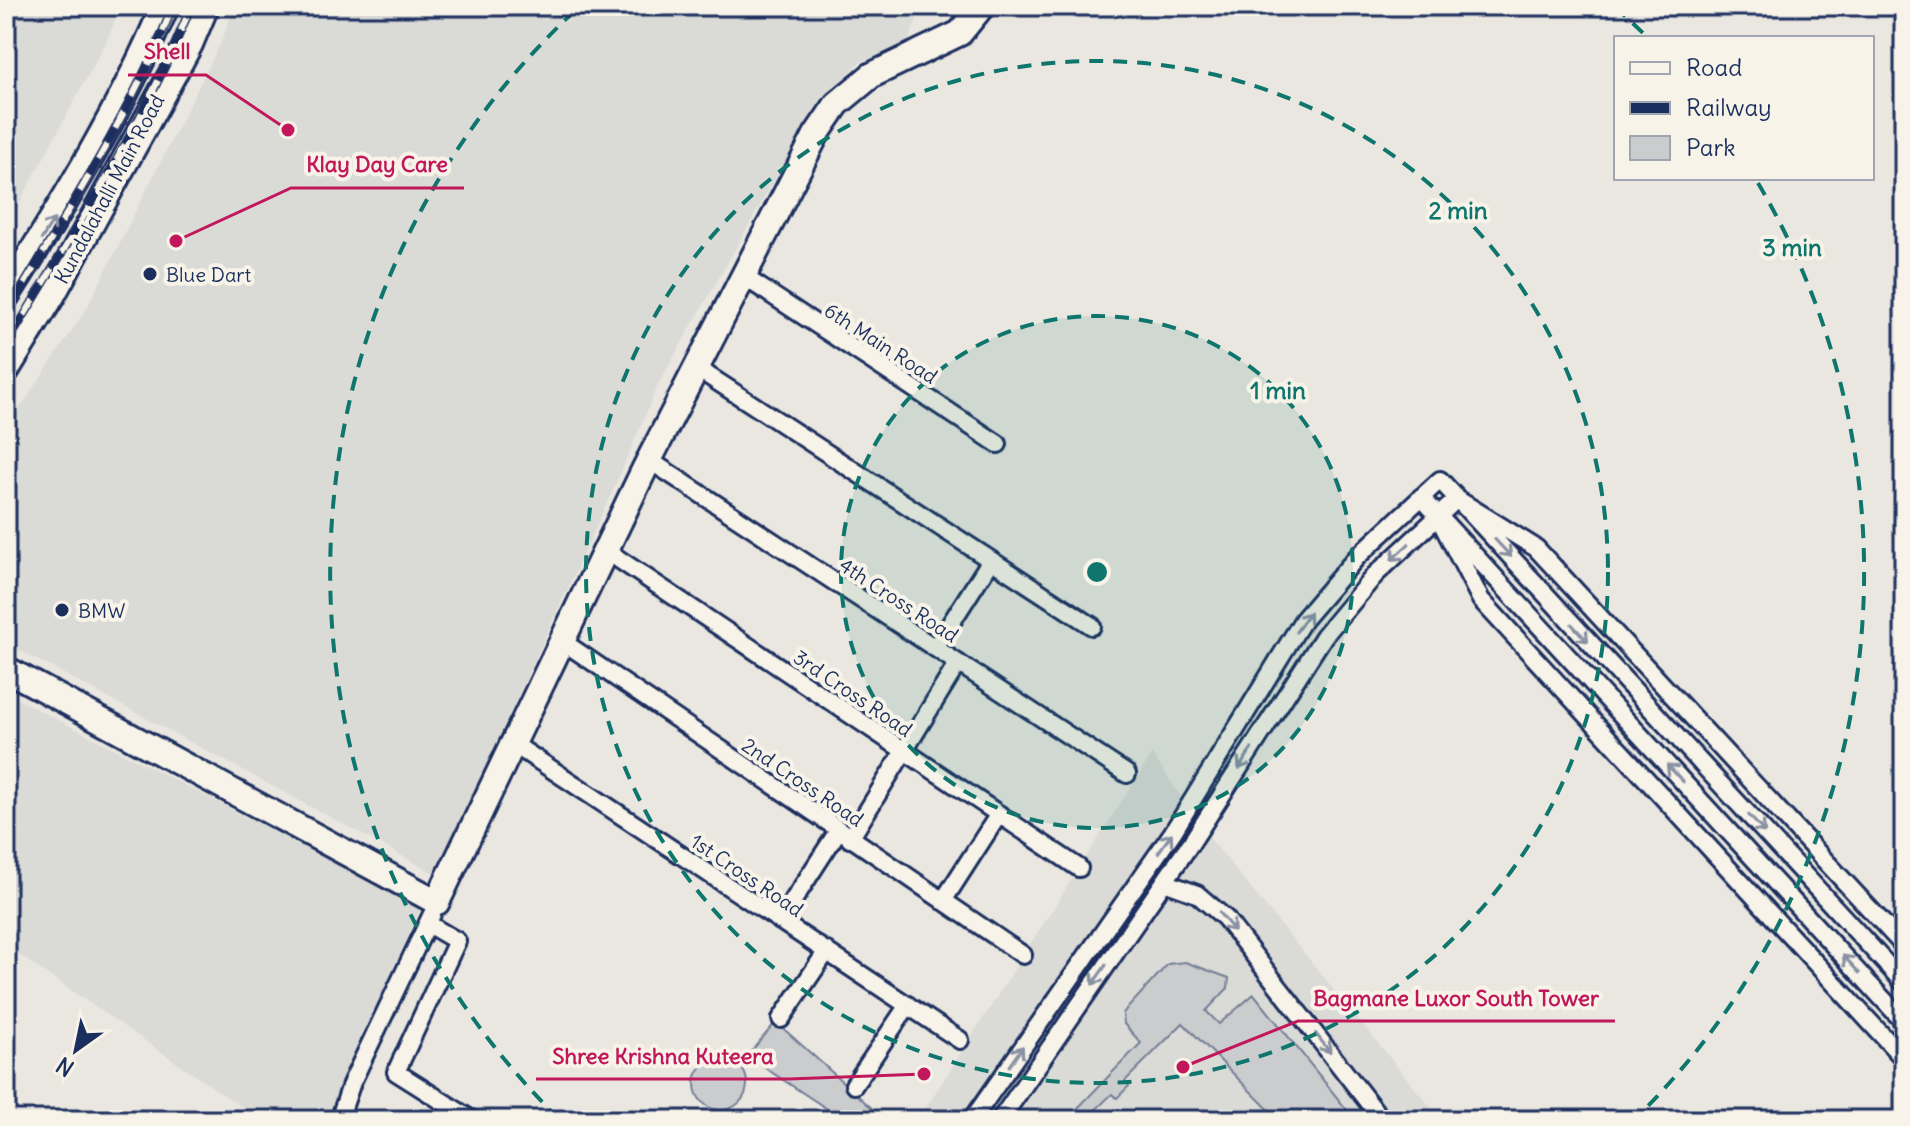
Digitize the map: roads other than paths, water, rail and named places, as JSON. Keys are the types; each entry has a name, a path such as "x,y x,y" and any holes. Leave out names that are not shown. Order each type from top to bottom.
{"main road":[{"name":"Kundalahalli Main Road","path":"6,295 61,208 138,72 165,6"},
{"name":"Kundalahalli Main Road","path":"6,369 59,282 189,44 205,6"}],"street":[{"path":"339,1120 352,1082 605,550 695,367 816,135 837,104 872,75 960,33 982,6"},
{"name":"6th Main Road","path":"743,276 998,444"},
{"path":"695,367 1092,626"},
{"name":"4th Cross Road","path":"649,460 1127,774"},
{"path":"972,1120 1173,832 1303,620 1356,558 1440,480 1904,983"},
{"path":"1421,497 1904,1022"},
{"path":"1000,1120 1164,882 1324,636 1375,575 1457,499"},
{"path":"1457,499 1536,548 1904,946"},
{"path":"1438,516 1481,600 1904,1059"},
{"name":"3rd Cross Road","path":"605,550 1079,868"},
{"path":"935,648 991,560"},
{"name":"2nd Cross Road","path":"562,641 1023,955"},
{"path":"780,921 904,751 958,663"},
{"path":"6,669 433,913 457,941 396,1072 472,1120"},
{"name":"1st Cross Road","path":"512,743 960,1040"},
{"path":"943,901 999,814"},
{"path":"1164,882 1197,894 1225,918 1382,1120"},
{"path":"781,1019 827,951"},
{"path":"854,1085 908,1005"}],"railway":[{"path":"6,315 117,125 173,6"},
{"path":"6,346 129,137 191,6"}],"place":[{"name":"Shell","path":"288,130"},
{"name":"Klay Day Care","path":"176,241"},
{"name":"Blue Dart","path":"150,274"},
{"name":"BMW","path":"62,610"},
{"name":"Bagmane Luxor South Tower","path":"1183,1067"},
{"name":"Shree Krishna Kuteera","path":"924,1074"}]}
